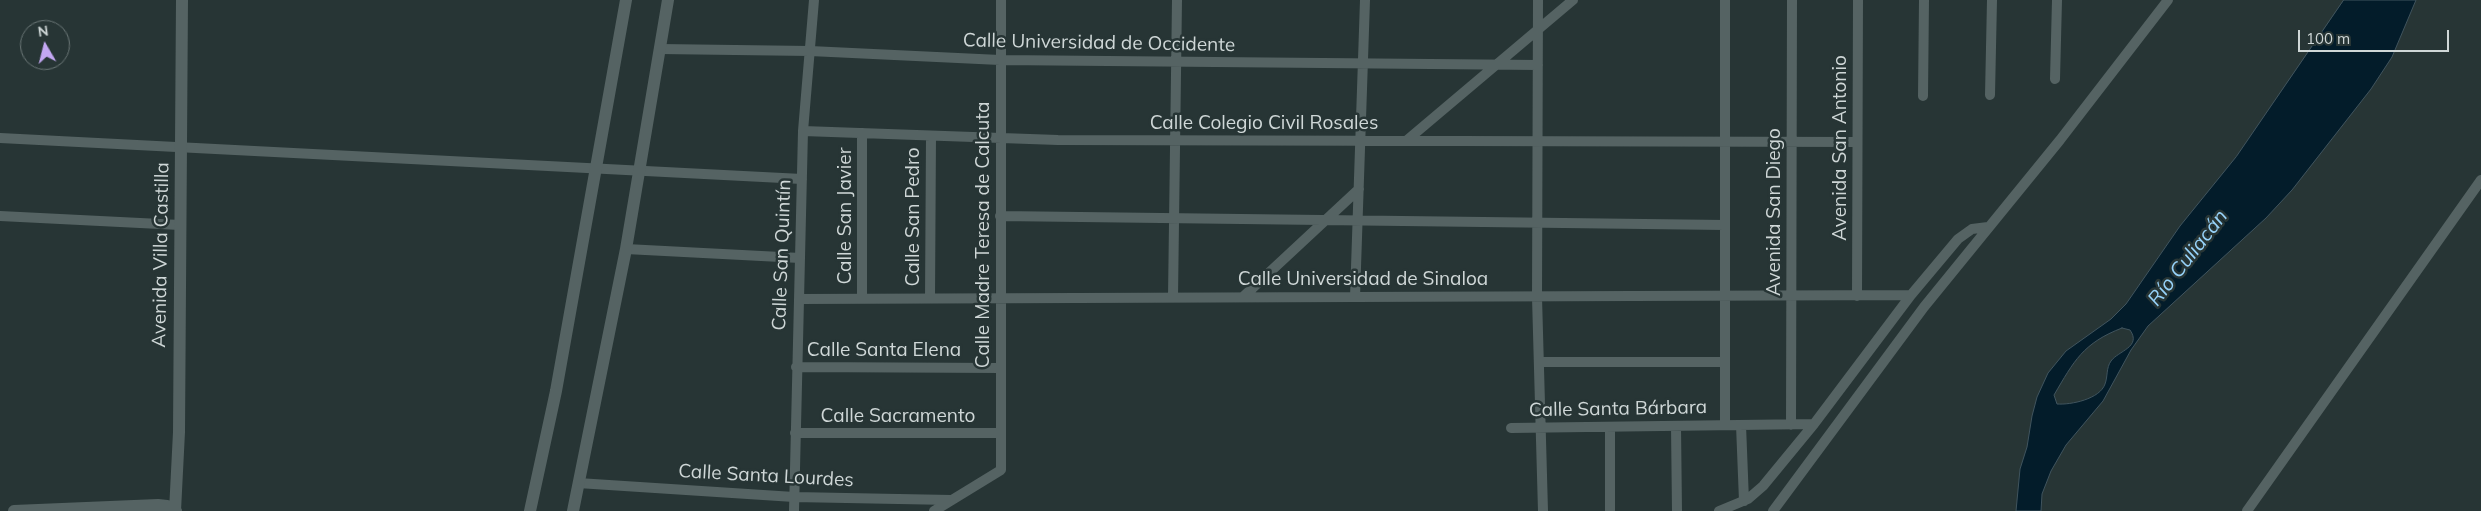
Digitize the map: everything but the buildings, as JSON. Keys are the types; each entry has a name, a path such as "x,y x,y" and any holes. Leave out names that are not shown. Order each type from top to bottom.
{"street":[{"name":"Avenida Villa Castilla","path":"176,511 179,432 182,0"},
{"path":"530,511 556,391 626,0"},
{"path":"572,511 626,249 637,171 668,0"},
{"name":"Calle San Quintín","path":"794,511 803,131 814,0"},
{"name":"Calle Madre Teresa de Calcuta","path":"952,500 1001,470 1001,0"},
{"path":"1173,297 1177,0"},
{"path":"1355,297 1365,0"},
{"path":"1538,0 1537,297 1543,511"},
{"path":"1406,141 1573,0"},
{"name":"Calle Santa Bárbara","path":"1725,0 1725,426"},
{"name":"Avenida San Diego","path":"1791,425 1792,0"},
{"name":"Avenida San Antonio","path":"1857,296 1858,0"},
{"path":"1923,96 1924,0"},
{"path":"1990,95 1992,0"},
{"path":"2055,79 2057,0"},
{"path":"1773,511 1924,307 2060,140 2168,0"},
{"name":"Calle Universidad de Occidente","path":"660,49 810,51 1000,60 1538,65"},
{"name":"Calle Colegio Civil Rosales","path":"803,131 1000,138 1175,140 1857,142"},
{"name":"Calle San Javier","path":"862,133 862,298"},
{"name":"Calle San Pedro","path":"930,298 931,136"},
{"path":"0,138 802,178"},
{"path":"2247,511 2481,180"},
{"path":"1244,296 1358,189"},
{"path":"0,216 180,225"},
{"path":"1000,216 1725,225"},
{"path":"1719,511 1744,501 1762,486 1814,424 1911,296 1962,235 1972,229 1988,228"},
{"path":"626,249 800,258"},
{"name":"Calle Universidad de Sinaloa","path":"799,299 1244,296 1911,296"},
{"path":"1539,362 1725,362"},
{"name":"Calle Santa Elena","path":"796,367 1001,368"},
{"name":"Calle Santa Bárbara","path":"1511,428 1814,424"},
{"path":"1742,425 1744,501"},
{"path":"1676,426 1676,511"},
{"path":"1610,428 1610,511"},
{"name":"Calle Sacramento","path":"795,433 1001,433"},
{"name":"Calle Santa Lourdes","path":"578,483 794,497 952,500"},
{"path":"934,511 952,500"},
{"path":"14,511 158,505 167,506 176,511"}],"water":[{"name":"Río Culiacán","path":"2344,0 2416,0 2392,57 2371,89 2292,190 2266,218 2148,326 2131,350 2103,401 2066,445 2051,471 2042,494 2041,511 2016,511 2020,469 2027,447 2032,416 2037,397 2048,373 2066,351 2111,319 2126,304 2180,226 2236,157","holes":["2122,328 2130,330 2133,341 2128,348 2111,361 2102,389 2097,394 2084,400 2057,404 2054,395 2081,354 2098,340 2109,334"]}]}
